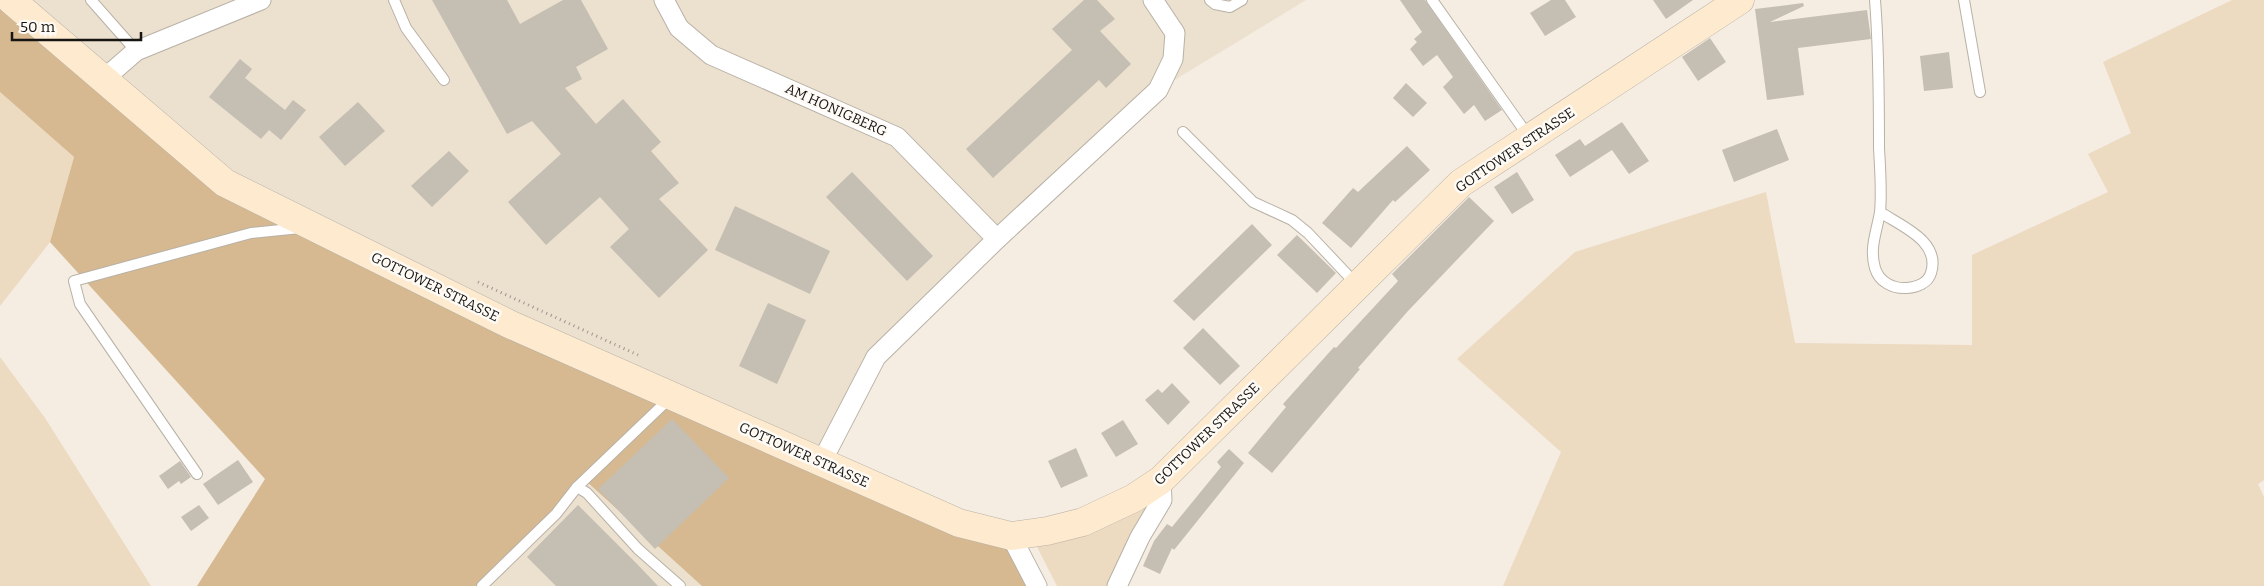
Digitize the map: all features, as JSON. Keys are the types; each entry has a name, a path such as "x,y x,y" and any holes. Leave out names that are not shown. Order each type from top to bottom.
{"street":[{"name":"GOTTOWER STRASSE","path":"11,0 105,78 224,182 509,324 671,397 959,524 1011,536 1046,531 1083,522 1134,498 1161,480 1461,183 1740,0"},
{"path":"105,78 136,52 261,0"},
{"name":"AM HONIGBERG","path":"664,0 679,28 711,55 897,136 997,239"},
{"path":"822,463 876,357 997,239 1158,90 1173,59 1175,33 1153,0"},
{"path":"1116,586 1140,537 1162,500 1161,480"},
{"path":"1011,536 1037,586"}],"lane":[{"path":"91,0 136,52"},
{"path":"394,0 406,28 444,80"},
{"path":"1210,0 1215,4 1230,7 1242,0"},
{"path":"1432,0 1530,138"},
{"path":"1875,0 1880,47 1880,212 1872,253 1877,274 1884,282 1895,288 1909,288 1924,284 1932,270 1931,256 1924,241 1913,231 1880,212"},
{"path":"1964,0 1980,92"},
{"path":"1183,132 1253,202 1292,220 1308,233 1358,286"},
{"path":"197,474 80,304 74,281 251,233 314,227"},
{"path":"482,586 556,514 577,486 671,397"},
{"path":"577,486 587,493 638,549 680,586"}],"path":[{"path":"469,278 641,356"}],"shaded area":[{"path":"0,0 225,183 1011,536 1037,586 702,586 586,481 478,586 197,586 265,479 50,242 74,157 0,92"},
{"path":"11,0 1306,0 1158,90 876,357 821,463 225,183"},
{"path":"2232,0 2264,0 2264,480 2258,484 2264,497 2264,586 1503,586 1561,452 1457,359 1575,252 1766,192 1795,343 1972,345 1972,255 2108,192 2088,154 2131,133 2103,62"},
{"path":"0,92 74,157 50,242 0,306"},
{"path":"0,357 45,418 151,586 0,586"},
{"path":"586,481 702,586 478,586"},
{"path":"1143,501 1154,503 1110,586 1057,586 1035,543"}],"building":[{"path":"432,0 507,0 520,24 563,0 581,0 608,49 576,67 582,79 565,88 596,124 623,99 661,142 651,151 679,183 659,199 708,250 659,298 610,247 629,229 600,197 546,245 508,202 561,154 532,121 507,134"},
{"path":"1084,0 1097,0 1115,19 1100,31 1131,64 1106,88 1099,80 993,178 966,149 1072,50 1052,29"},
{"path":"1400,0 1425,0 1502,110 1485,121 1474,105 1464,114 1443,87 1453,77 1437,55 1423,66 1410,49 1417,42 1414,39 1422,32"},
{"path":"1551,0 1565,0 1576,17 1545,36 1530,13"},
{"path":"1653,0 1693,0 1666,19"},
{"path":"1803,3 1804,6 1770,22 1867,10 1871,39 1798,48 1804,95 1767,100 1755,9"},
{"path":"1710,38 1726,62 1698,81 1682,57"},
{"path":"1949,52 1953,88 1924,91 1920,56"},
{"path":"240,59 252,69 245,78 285,110 293,100 306,110 281,140 269,130 261,139 209,97"},
{"path":"1406,83 1427,103 1413,117 1393,98"},
{"path":"358,102 385,131 345,166 319,137"},
{"path":"1622,122 1649,161 1629,174 1612,150 1570,177 1555,155 1580,139 1585,146"},
{"path":"1777,129 1789,160 1734,182 1722,150"},
{"path":"1407,146 1430,170 1395,202 1393,200 1351,248 1322,223 1353,188 1358,192"},
{"path":"449,151 469,171 432,207 411,186"},
{"path":"852,172 933,256 907,281 826,197"},
{"path":"1517,172 1534,200 1512,214 1494,187"},
{"path":"1469,197 1494,221 1408,311 1358,368 1360,369 1272,473 1248,453 1286,407 1283,404 1334,347 1336,348 1398,281 1392,274"},
{"path":"735,206 830,251 810,294 715,250"},
{"path":"1252,224 1272,245 1194,321 1173,301"},
{"path":"1297,235 1336,273 1317,293 1277,255"},
{"path":"768,303 806,320 777,384 739,366"},
{"path":"1203,328 1240,366 1220,385 1183,348"},
{"path":"1172,383 1190,402 1168,425 1145,400 1158,389 1162,393"},
{"path":"672,419 729,478 655,549 598,489"},
{"path":"1123,420 1138,444 1116,457 1101,433"},
{"path":"1076,448 1088,476 1061,488 1048,461"},
{"path":"1229,449 1244,463 1174,550 1172,548 1160,574 1143,566 1154,541 1167,524 1172,527 1221,467 1217,462"},
{"path":"238,460 253,482 218,505 203,484"},
{"path":"180,461 191,477 181,484 179,481 168,489 159,476"},
{"path":"199,505 209,518 191,531 181,517"},
{"path":"578,505 658,586 556,586 527,557"}]}
